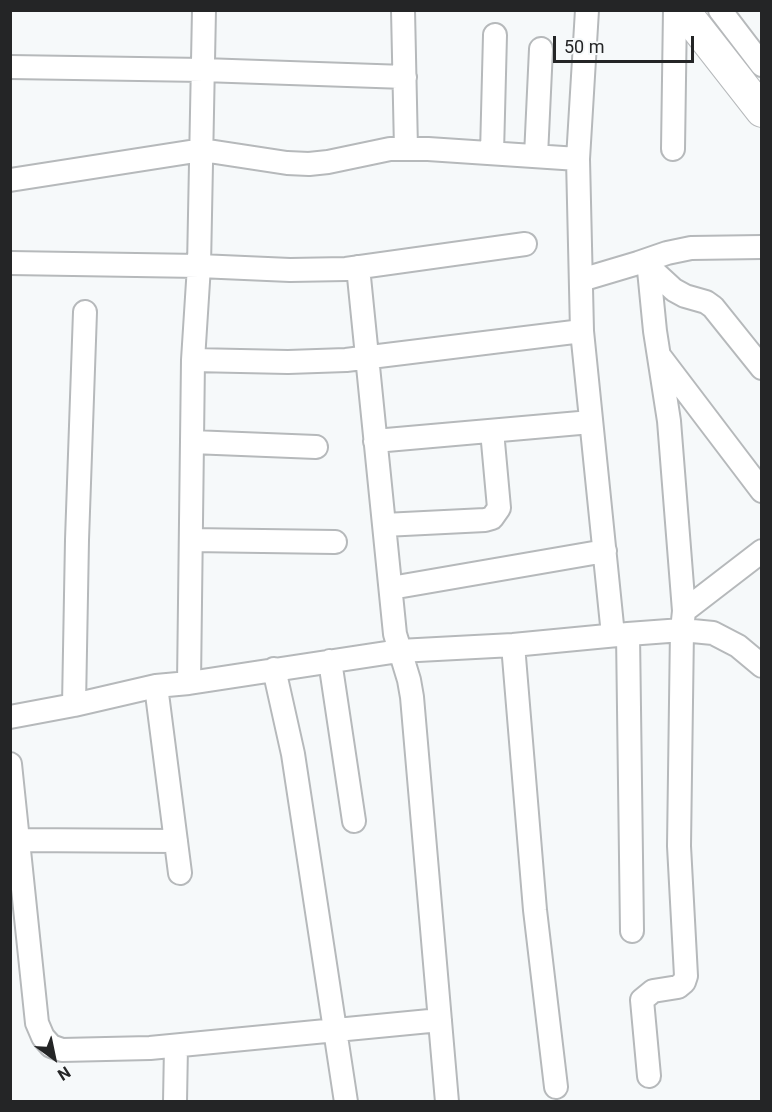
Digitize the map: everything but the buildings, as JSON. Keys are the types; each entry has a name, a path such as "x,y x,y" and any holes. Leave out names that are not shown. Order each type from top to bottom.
{"street":[{"path":"189,683 193,360 199,266 204,10"},
{"path":"403,10 406,149"},
{"path":"587,10 578,159 582,331 605,551 621,634 632,930"},
{"path":"673,149 675,10"},
{"path":"683,10 762,111"},
{"path":"720,10 762,65"},
{"path":"492,153 495,35"},
{"path":"536,156 541,49"},
{"path":"10,67 203,70 405,77"},
{"path":"10,180 202,150 287,163 309,164 390,149 578,159"},
{"path":"10,263 290,270 358,267 525,244"},
{"path":"580,280 648,263 667,253 691,248 761,247"},
{"path":"648,263 669,421 683,620 679,846 686,976 684,982 678,987 653,991 642,1000 649,1076"},
{"path":"648,263 674,290 706,302 713,308 762,368"},
{"path":"358,267 391,588 399,651 412,697 447,1101"},
{"path":"74,705 85,312"},
{"path":"193,360 288,362 366,358 582,331"},
{"path":"659,356 762,490"},
{"path":"375,441 591,422"},
{"path":"384,525 492,518 499,508 492,431"},
{"path":"192,442 316,447"},
{"path":"191,540 335,542"},
{"path":"391,588 605,551"},
{"path":"10,717 156,686 399,651 513,645 621,634 683,620 762,551"},
{"path":"683,620 738,646 762,666"},
{"path":"513,645 535,910 556,1087"},
{"path":"330,661 354,821"},
{"path":"273,669 293,754 346,1101"},
{"path":"156,686 180,873"},
{"path":"10,764 37,1023 43,1037 51,1046 62,1050 150,1048 440,1020"},
{"path":"18,840 176,841"},
{"path":"175,1101 176,1046"}]}
